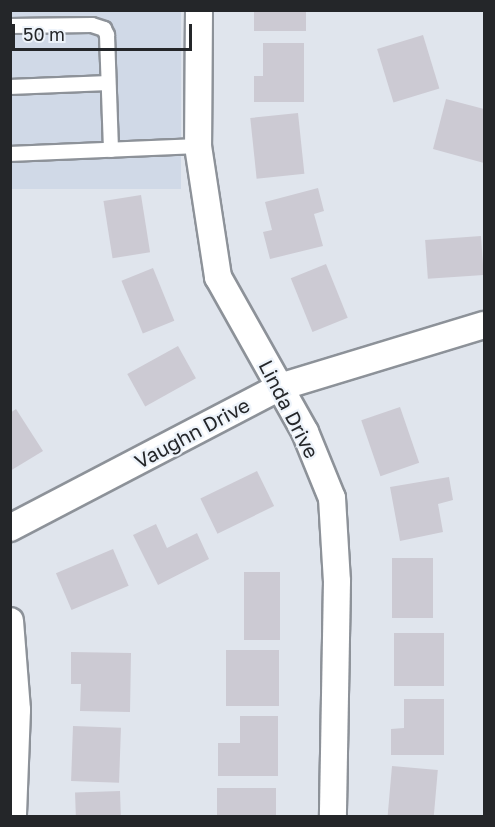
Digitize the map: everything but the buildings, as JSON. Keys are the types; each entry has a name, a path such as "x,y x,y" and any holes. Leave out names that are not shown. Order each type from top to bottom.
{"street":[{"name":"Linda Drive","path":"198,10 198,146 218,277 305,432 332,498 337,581 333,816"},
{"name":"Vaughn Drive","path":"10,528 280,387 484,325"},
{"path":"10,621 18,710 13,816"}],"lane":[{"path":"10,26 99,25 107,35 111,150"},
{"path":"10,87 108,82"},
{"path":"10,154 198,146"}],"shaded area":[{"path":"10,11 181,11 181,189 10,189"}]}
